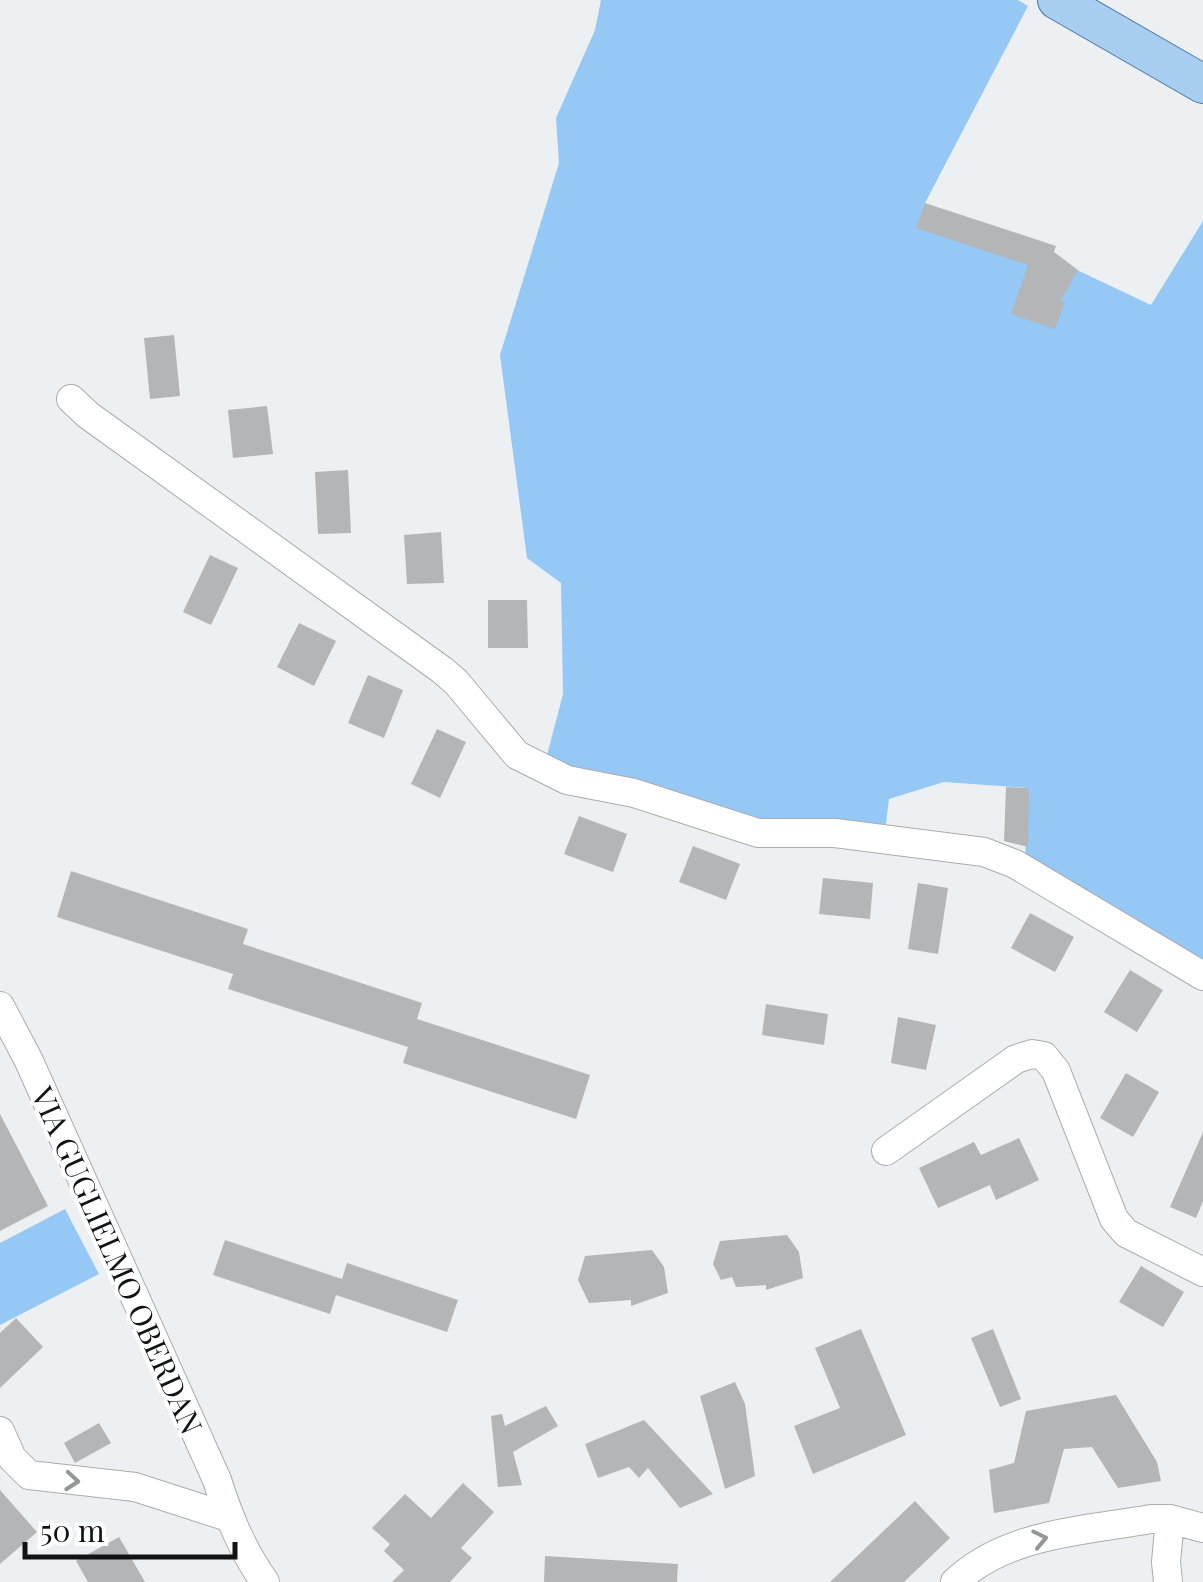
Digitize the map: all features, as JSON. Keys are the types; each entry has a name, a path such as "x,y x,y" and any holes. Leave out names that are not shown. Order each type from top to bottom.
{"main road":[{"path":"1057,0 1203,84"}],"street":[{"path":"71,399 442,670 517,755 547,773 634,793 758,833 835,833 984,852 1015,864 1203,976"},
{"name":"VIA GUGLIELMO OBERDAN","path":"0,1006 201,1444 245,1554 265,1582"},
{"path":"886,1151 1016,1059 1032,1054 1044,1056 1056,1071 1114,1219 1126,1233 1203,1272"},
{"path":"0,1431 12,1458 29,1475 135,1487 228,1517"},
{"path":"955,1582 996,1552 1029,1540 1150,1518 1203,1528"},
{"path":"1168,1582 1170,1519"}],"shaded area":[{"path":"601,0 1018,0 1028,6 925,203 917,227 1077,270 1151,305 1203,221 1203,965 1025,857 1029,788 944,782 889,799 885,831 770,826 546,759 563,694 561,583 527,558 500,355 559,163 556,118 595,30"},
{"path":"65,1209 99,1274 0,1325 0,1243"}],"building":[{"path":"925,203 1056,246 1054,252 1078,270 1061,301 1065,302 1055,329 1011,314 1028,265 916,228"},
{"path":"174,335 180,396 150,399 144,338"},
{"path":"267,406 273,454 233,458 228,410"},
{"path":"348,470 351,533 318,534 315,472"},
{"path":"441,532 444,583 407,584 404,535"},
{"path":"210,555 238,568 211,625 183,612"},
{"path":"488,600 527,600 528,648 488,648"},
{"path":"299,623 336,641 314,686 277,667"},
{"path":"368,675 403,690 384,738 348,723"},
{"path":"437,729 466,742 440,798 411,784"},
{"path":"1006,787 1029,788 1028,847 1004,841"},
{"path":"579,816 627,834 613,872 564,854"},
{"path":"693,846 740,864 726,900 679,882"},
{"path":"71,871 248,929 243,944 422,1003 417,1019 590,1075 576,1119 403,1063 408,1047 228,989 233,974 57,917"},
{"path":"823,878 873,883 870,919 819,914"},
{"path":"918,883 948,888 938,954 908,949"},
{"path":"1030,913 1074,937 1055,972 1011,948"},
{"path":"1130,970 1163,990 1137,1032 1104,1012"},
{"path":"766,1004 828,1014 824,1045 762,1035"},
{"path":"898,1017 936,1025 926,1070 891,1063"},
{"path":"1126,1073 1159,1092 1133,1137 1100,1118"},
{"path":"0,1114 48,1206 0,1231"},
{"path":"1203,1132 1203,1201 1196,1218 1170,1207"},
{"path":"1019,1138 1039,1180 996,1200 990,1185 938,1208 919,1168 974,1142 981,1155"},
{"path":"787,1235 799,1252 803,1278 766,1290 766,1285 736,1287 732,1277 721,1280 713,1264 720,1241"},
{"path":"225,1240 342,1279 347,1263 458,1300 447,1332 336,1295 330,1314 213,1275"},
{"path":"652,1250 664,1267 668,1293 631,1306 631,1300 589,1303 578,1280 585,1256"},
{"path":"1141,1266 1184,1292 1163,1327 1119,1302"},
{"path":"16,1318 43,1347 0,1388 0,1333"},
{"path":"861,1329 906,1435 813,1474 794,1426 840,1408 815,1348"},
{"path":"993,1329 1021,1399 1000,1407 971,1338"},
{"path":"735,1382 745,1404 755,1476 725,1489 700,1396"},
{"path":"1116,1395 1157,1462 1161,1481 1118,1488 1092,1447 1064,1449 1049,1503 994,1513 989,1470 1014,1463 1026,1411"},
{"path":"546,1406 558,1426 513,1452 522,1485 498,1487 491,1416 502,1414 505,1426"},
{"path":"644,1420 713,1494 680,1508 648,1468 639,1478 629,1467 598,1478 585,1444"},
{"path":"99,1423 111,1443 75,1463 64,1443"},
{"path":"463,1483 494,1512 461,1548 472,1558 450,1582 392,1582 404,1570 384,1551 390,1544 372,1528 405,1494 431,1518"},
{"path":"0,1490 37,1532 0,1564"},
{"path":"915,1501 950,1538 904,1582 830,1582"},
{"path":"119,1537 145,1582 88,1582 76,1561"},
{"path":"545,1556 678,1564 677,1582 544,1582"}]}
